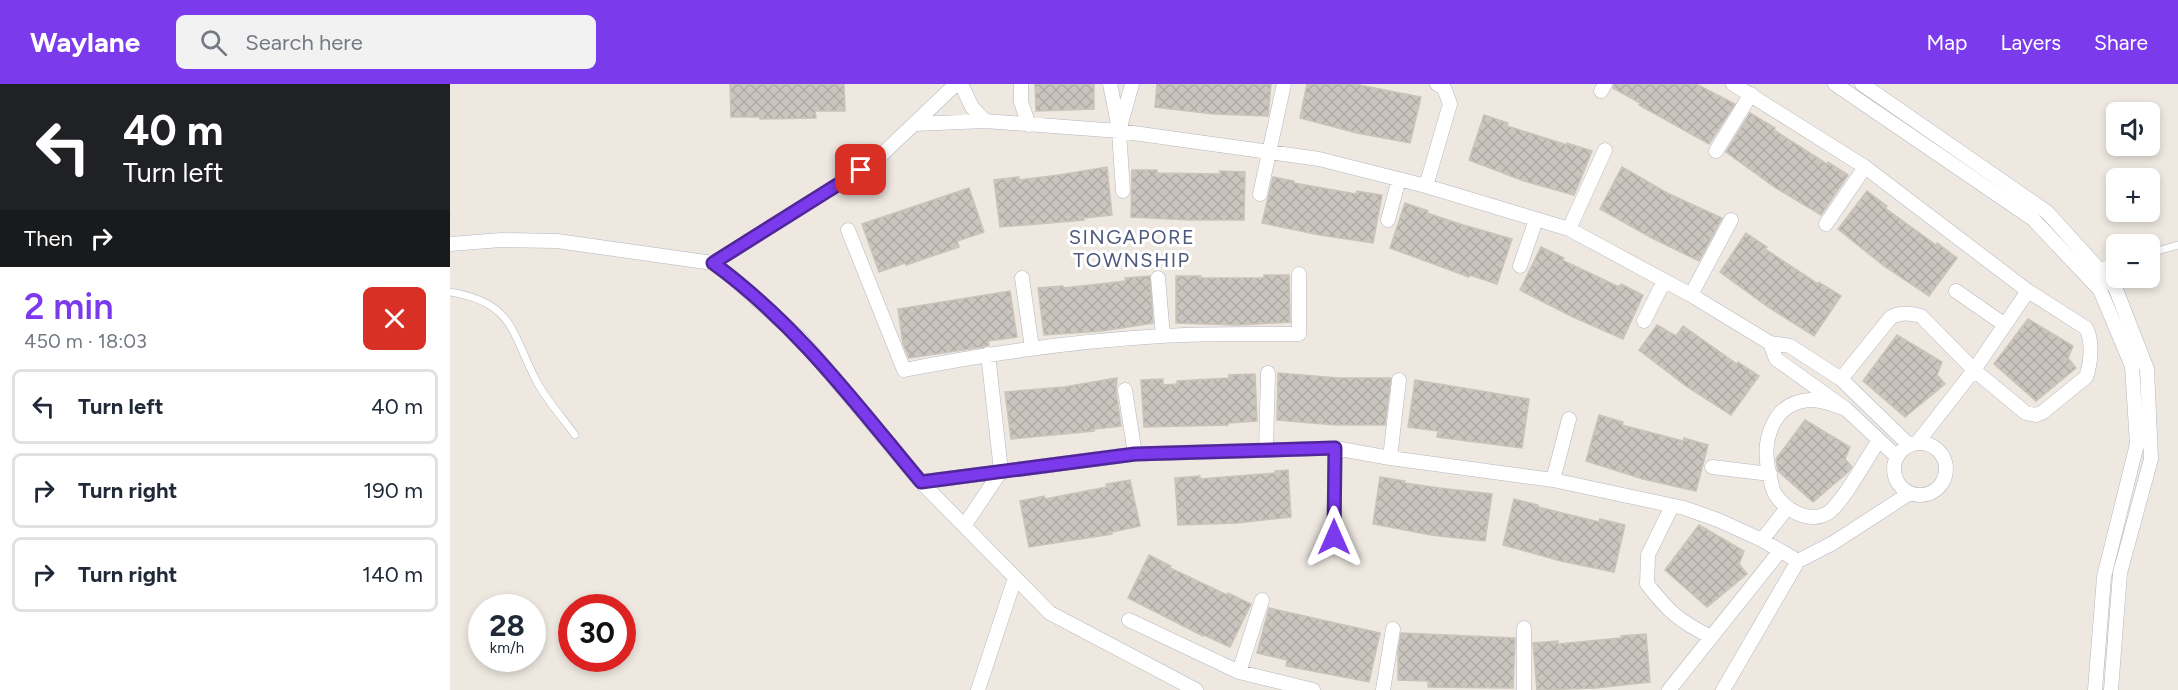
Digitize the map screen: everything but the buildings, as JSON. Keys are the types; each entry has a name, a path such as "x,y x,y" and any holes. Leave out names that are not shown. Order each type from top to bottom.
{"street":[{"path":"713,263 875,161 956,84"},
{"path":"961,84 972,106 985,121"},
{"path":"1021,84 1022,102 1029,125"},
{"path":"1110,84 1119,131 1123,191"},
{"path":"1119,131 1132,84"},
{"path":"1260,195 1284,84"},
{"path":"1426,186 1450,104 1444,88 1437,84"},
{"path":"1733,84 1865,167 2028,291 2086,328 2090,336 2086,377 2043,412 2036,415 2026,413 1974,370 1921,316 1909,313 1899,313 1891,317 1841,379"},
{"path":"1835,84 2033,219 2100,290 2132,366 2137,444 2104,577 2095,690"},
{"path":"1862,84 2047,212 2115,287 2147,369 2151,459 2120,573 2111,690"},
{"path":"1716,151 1751,94"},
{"path":"914,124 985,121 1119,131 1319,159 1426,186 1569,230 1691,295 1770,343 1790,346 1841,379 1913,444 1926,444 1934,447 1941,453 1946,469 1941,485 1935,491 1927,494 1910,493 1902,488 1894,474 1897,457 1902,450 1913,444 1974,370 2028,291"},
{"path":"1569,230 1605,150"},
{"path":"1826,224 1865,167"},
{"path":"1388,220 1399,179"},
{"path":"1521,266 1536,220"},
{"path":"1691,295 1731,220"},
{"path":"848,230 904,370 1032,348 1162,336 1299,333 1299,274"},
{"path":"450,244 501,240 557,242 713,263 802,340 921,482 1050,614 1196,690"},
{"path":"1022,278 1032,348"},
{"path":"1158,278 1162,336"},
{"path":"1644,321 1664,281"},
{"path":"1956,291 2005,325"},
{"path":"1770,343 1776,359 1846,409 1897,457"},
{"path":"964,526 1001,471 988,354"},
{"path":"1266,450 1268,373"},
{"path":"1390,458 1399,380"},
{"path":"1125,390 1135,454"},
{"path":"1846,409 1827,402 1809,400 1787,407 1773,422 1767,442 1767,459 1775,493 1787,508 1810,518 1826,514 1836,505 1879,440"},
{"path":"1553,480 1569,419"},
{"path":"921,482 1135,454 1335,448 1390,458 1553,480 1672,506 1718,520 1762,540 1798,561"},
{"path":"1334,537 1335,448"},
{"path":"1712,467 1770,474"},
{"path":"1723,690 1798,561 1833,543 1910,493"},
{"path":"1672,506 1648,555 1647,584 1665,607 1685,624 1711,637"},
{"path":"1762,540 1787,508"},
{"path":"1669,690 1780,551"},
{"path":"978,690 1015,578"},
{"path":"1239,672 1262,600"},
{"path":"1129,620 1239,672 1313,690"},
{"path":"1524,628 1524,690"},
{"path":"1383,690 1393,629"}],"lane":[{"path":"2160,250 2178,245"},
{"path":"2097,267 2106,265"},
{"path":"450,292 465,294 491,304 503,315 538,384 575,435"}],"district":[{"name":"SINGAPORE TOWNSHIP","path":"1132,248"}],"route":[{"path":"861,170 713,263 762,303 802,340 921,482 1135,454 1335,448 1334,537"}]}
